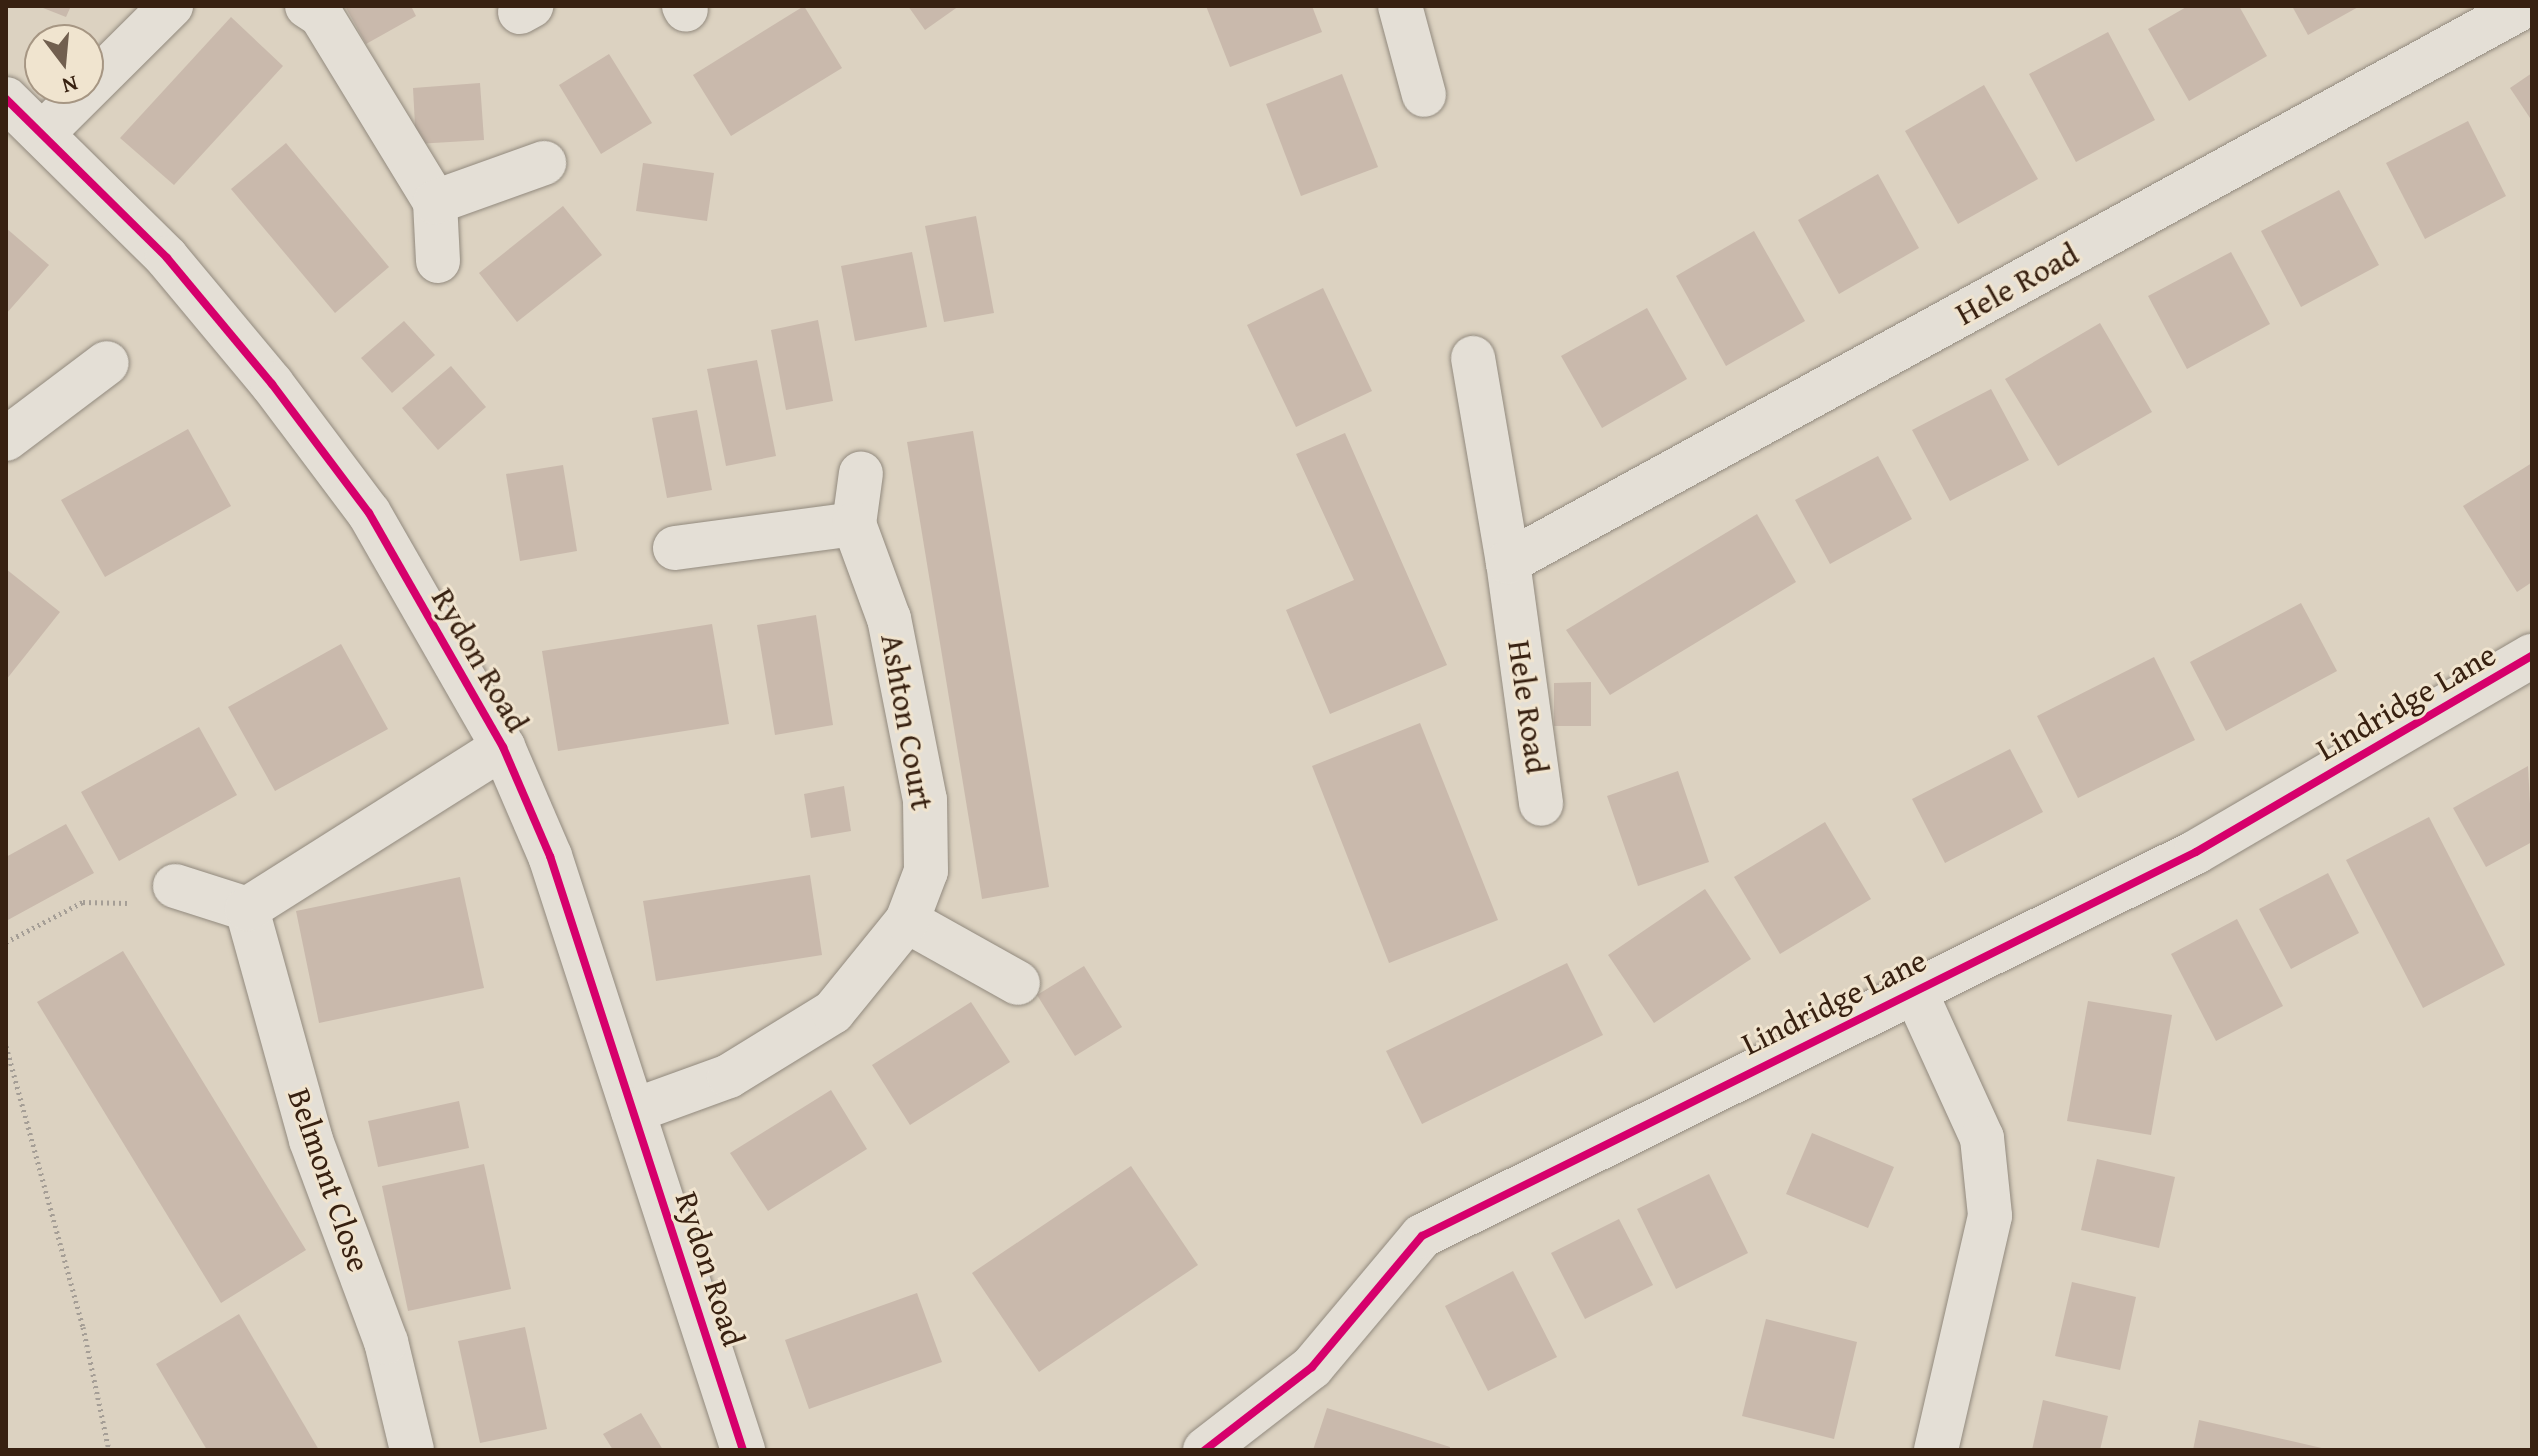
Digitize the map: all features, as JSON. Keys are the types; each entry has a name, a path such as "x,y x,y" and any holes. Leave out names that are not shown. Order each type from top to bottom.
{"street":[{"path":"42,134 171,6"},
{"path":"307,6 321,15 435,202 438,261"},
{"path":"1400,6 1424,95"},
{"name":"Hele Road","path":"1508,562 2525,6"},
{"name":"Rydon Road","path":"6,99 167,258 272,384 369,513 503,747 550,856 743,1450"},
{"path":"435,202 544,163"},
{"name":"Hele Road","path":"1473,358 1508,562 1541,804"},
{"path":"6,439 107,363"},
{"name":"Ashton Court","path":"633,1111 729,1076 833,1012 907,921 926,871 925,800 889,619 854,524 861,473"},
{"path":"675,548 854,524"},
{"name":"Lindridge Lane","path":"1205,1450 1312,1367 1422,1236 1914,989 2196,852 2532,656"},
{"path":"175,886 247,909 503,747"},
{"name":"Belmont Close","path":"247,909 311,1140 386,1342 412,1450"},
{"path":"907,921 1018,983"},
{"path":"1914,989 1982,1138 1990,1216 1936,1450"}],"path":[{"path":"6,942 83,902 128,903 175,886"},
{"path":"6,1046 83,1327 109,1450"}],"building":[{"path":"38,6 71,6 66,17"},
{"path":"345,6 411,6 416,16 366,44"},
{"path":"804,6 842,68 731,136 693,75"},
{"path":"908,6 959,6 925,30"},
{"path":"1206,6 1312,6 1322,32 1230,67"},
{"path":"2188,6 2239,6 2267,56 2189,101 2148,29"},
{"path":"2292,6 2360,6 2308,35"},
{"path":"231,17 283,66 174,185 120,138"},
{"path":"2108,32 2155,120 2076,162 2029,74"},
{"path":"609,54 652,123 601,154 559,85"},
{"path":"2532,73 2532,121 2510,88"},
{"path":"1342,74 1378,167 1301,196 1266,104"},
{"path":"480,83 484,140 416,144 413,88"},
{"path":"1984,85 2038,179 1958,224 1905,131"},
{"path":"2468,121 2506,196 2425,239 2386,163"},
{"path":"286,143 389,267 335,313 231,189"},
{"path":"643,163 714,173 707,221 636,211"},
{"path":"1878,174 1919,248 1839,294 1798,220"},
{"path":"2339,190 2379,265 2301,307 2261,231"},
{"path":"563,206 602,255 517,322 479,273"},
{"path":"976,216 994,313 944,322 925,226"},
{"path":"6,228 49,265 6,314"},
{"path":"1754,231 1805,321 1726,366 1676,276"},
{"path":"912,252 927,327 855,341 841,266"},
{"path":"2231,252 2270,324 2187,369 2148,296"},
{"path":"1323,288 1372,391 1296,427 1247,325"},
{"path":"1647,308 1687,379 1602,428 1561,356"},
{"path":"818,320 833,401 786,410 771,330"},
{"path":"404,321 435,355 392,393 361,358"},
{"path":"2100,323 2152,412 2058,466 2005,379"},
{"path":"757,360 776,456 726,466 707,369"},
{"path":"451,366 486,407 438,450 402,408"},
{"path":"1991,389 2029,460 1950,501 1912,430"},
{"path":"697,410 712,490 667,498 652,418"},
{"path":"188,429 231,506 105,577 61,500"},
{"path":"973,431 1049,887 982,899 907,442"},
{"path":"1345,433 1447,665 1330,714 1286,610 1354,580 1296,454"},
{"path":"1878,456 1912,519 1830,564 1795,500"},
{"path":"2532,463 2532,582 2517,592 2463,506"},
{"path":"563,465 577,551 520,561 506,474"},
{"path":"1757,514 1796,582 1610,695 1566,630"},
{"path":"6,569 60,612 6,680"},
{"path":"2301,603 2337,671 2226,731 2190,662"},
{"path":"816,615 833,725 775,735 757,625"},
{"path":"712,624 729,724 558,751 542,651"},
{"path":"341,644 388,729 275,791 228,707"},
{"path":"2154,657 2195,740 2078,798 2037,716"},
{"path":"1591,682 1591,726 1554,726 1554,683"},
{"path":"1420,723 1498,920 1389,963 1312,766"},
{"path":"199,727 237,795 119,861 81,792"},
{"path":"2010,749 2043,812 1945,863 1912,799"},
{"path":"2528,766 2532,842 2486,867 2453,808"},
{"path":"1678,771 1709,862 1638,886 1607,796"},
{"path":"844,786 851,831 811,838 804,794"},
{"path":"2429,817 2505,965 2423,1008 2346,860"},
{"path":"1825,822 1871,899 1780,954 1734,877"},
{"path":"66,824 94,873 6,921 6,857"},
{"path":"2328,873 2359,933 2291,969 2259,909"},
{"path":"810,875 822,955 656,981 643,901"},
{"path":"460,877 484,988 319,1023 296,911"},
{"path":"1705,889 1751,959 1654,1023 1608,955"},
{"path":"2237,919 2283,1006 2216,1041 2171,954"},
{"path":"123,951 306,1250 221,1303 37,1002"},
{"path":"1567,963 1603,1035 1422,1124 1386,1051"},
{"path":"1084,966 1122,1027 1075,1056 1037,995"},
{"path":"2088,1001 2172,1015 2151,1135 2067,1121"},
{"path":"971,1002 1010,1062 910,1125 872,1065"},
{"path":"831,1090 867,1149 768,1211 730,1153"},
{"path":"459,1101 469,1148 378,1167 368,1121"},
{"path":"1812,1133 1894,1167 1868,1228 1786,1194"},
{"path":"2097,1159 2175,1177 2159,1248 2081,1230"},
{"path":"484,1164 511,1289 408,1311 382,1186"},
{"path":"1131,1166 1198,1265 1039,1372 972,1273"},
{"path":"1709,1174 1748,1253 1676,1289 1637,1209"},
{"path":"1619,1219 1653,1285 1585,1319 1551,1253"},
{"path":"1513,1271 1557,1357 1488,1391 1445,1306"},
{"path":"2072,1282 2136,1297 2120,1370 2055,1356"},
{"path":"917,1293 942,1362 809,1409 785,1340"},
{"path":"239,1314 319,1450 207,1450 156,1364"},
{"path":"1766,1319 1857,1342 1834,1439 1742,1416"},
{"path":"525,1327 547,1429 480,1443 458,1341"},
{"path":"2043,1400 2108,1416 2100,1450 2032,1450"},
{"path":"1327,1408 1450,1447 1449,1450 1313,1450"},
{"path":"641,1413 663,1450 613,1450 603,1434"},
{"path":"2199,1420 2326,1449 2326,1450 2193,1450"}],"cycle path":[{"path":"6,99 167,258 272,384 369,513 503,747 550,856 743,1450"},
{"path":"1205,1450 1312,1367 1422,1236 2196,852 2532,656"}]}
